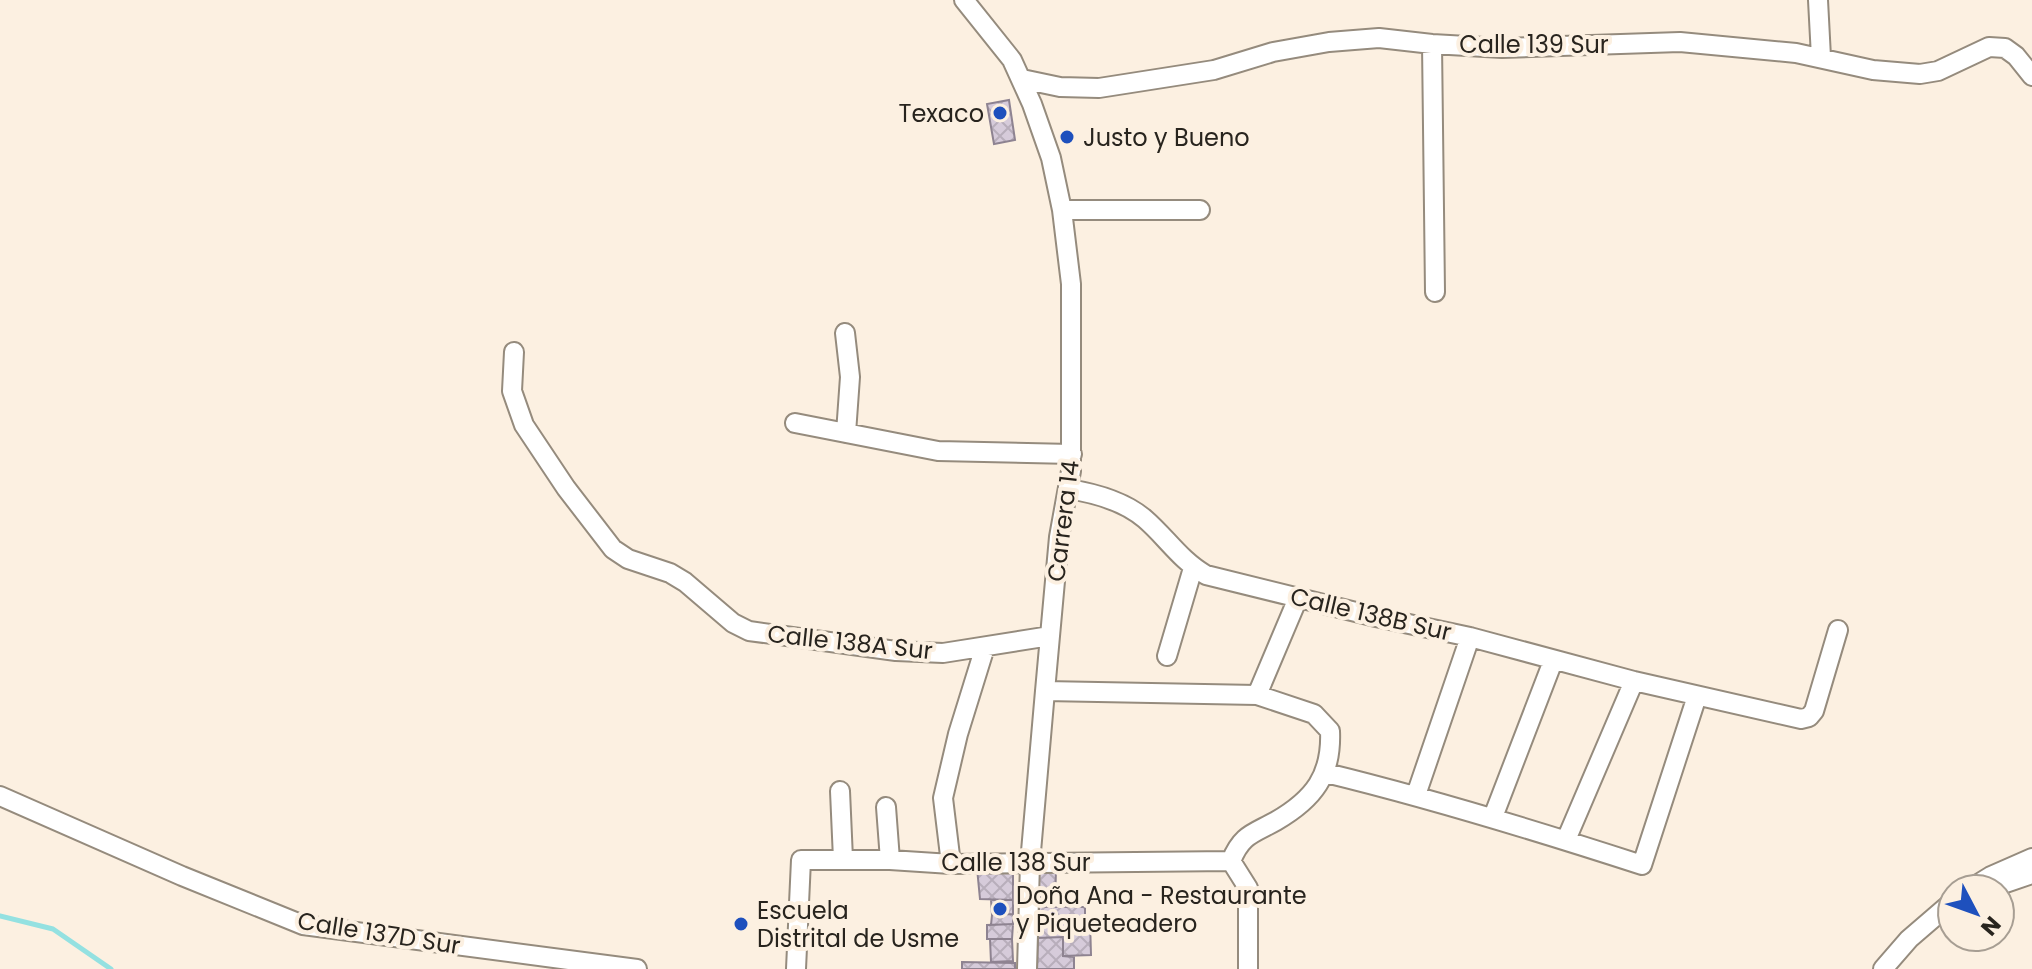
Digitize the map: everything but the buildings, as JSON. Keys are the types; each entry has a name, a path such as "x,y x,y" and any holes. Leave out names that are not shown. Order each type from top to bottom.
{"street":[{"name":"Carrera 14","path":"964,0 1001,44 1022,79 1051,158 1062,210 1071,284 1072,454 1059,537 1045,691 1030,863 1027,969"},
{"path":"1818,0 1821,57"},
{"name":"Calle 139 Sur","path":"1022,79 1060,87 1099,88 1214,70 1273,52 1329,42 1379,38 1502,48 1680,42 1821,57 1873,70 1920,74 1938,71 1989,47 2005,48 2032,75"},
{"path":"1432,44 1435,292"},
{"path":"1062,210 1200,210"},
{"path":"845,333 850,377 846,433"},
{"name":"Calle 138A Sur","path":"514,352 512,391 524,425 566,488 613,549 628,559 670,573 685,582 733,623 749,631 896,651 943,653 1050,636"},
{"path":"795,423 938,451 1072,454"},
{"name":"Calle 138B Sur","path":"1068,489 1089,492 1119,503 1143,517 1193,568 1206,575 1801,719 1809,717 1814,711 1838,630"},
{"path":"1167,656 1193,568"},
{"path":"1257,695 1298,598"},
{"path":"1416,795 1470,637"},
{"path":"951,864 943,798 958,734 985,647"},
{"path":"1493,817 1553,661"},
{"path":"1566,840 1634,681"},
{"path":"1045,691 1257,695 1314,714 1330,731 1331,754 1326,773 1302,803 1251,833 1238,845 1231,861 1248,888 1248,969"},
{"path":"1326,773 1493,817 1642,865 1697,696"},
{"path":"840,791 843,859"},
{"name":"Calle 137D Sur","path":"0,796 303,925 637,969"},
{"path":"886,807 890,860"},
{"path":"1998,873 2032,858"},
{"name":"Calle 138 Sur","path":"796,969 801,860 951,864 1231,861"},
{"path":"1883,969 1909,939 1936,916"}],"waterway":[{"path":"0,916 53,929 111,969"}],"place":[{"name":"Texaco","path":"1000,113"},
{"name":"Justo y Bueno","path":"1067,137"},
{"name":"Doña Ana - Restaurante y Piqueteadero","path":"1000,909"},
{"name":"Escuela Distrital de Usme","path":"741,924"}]}
